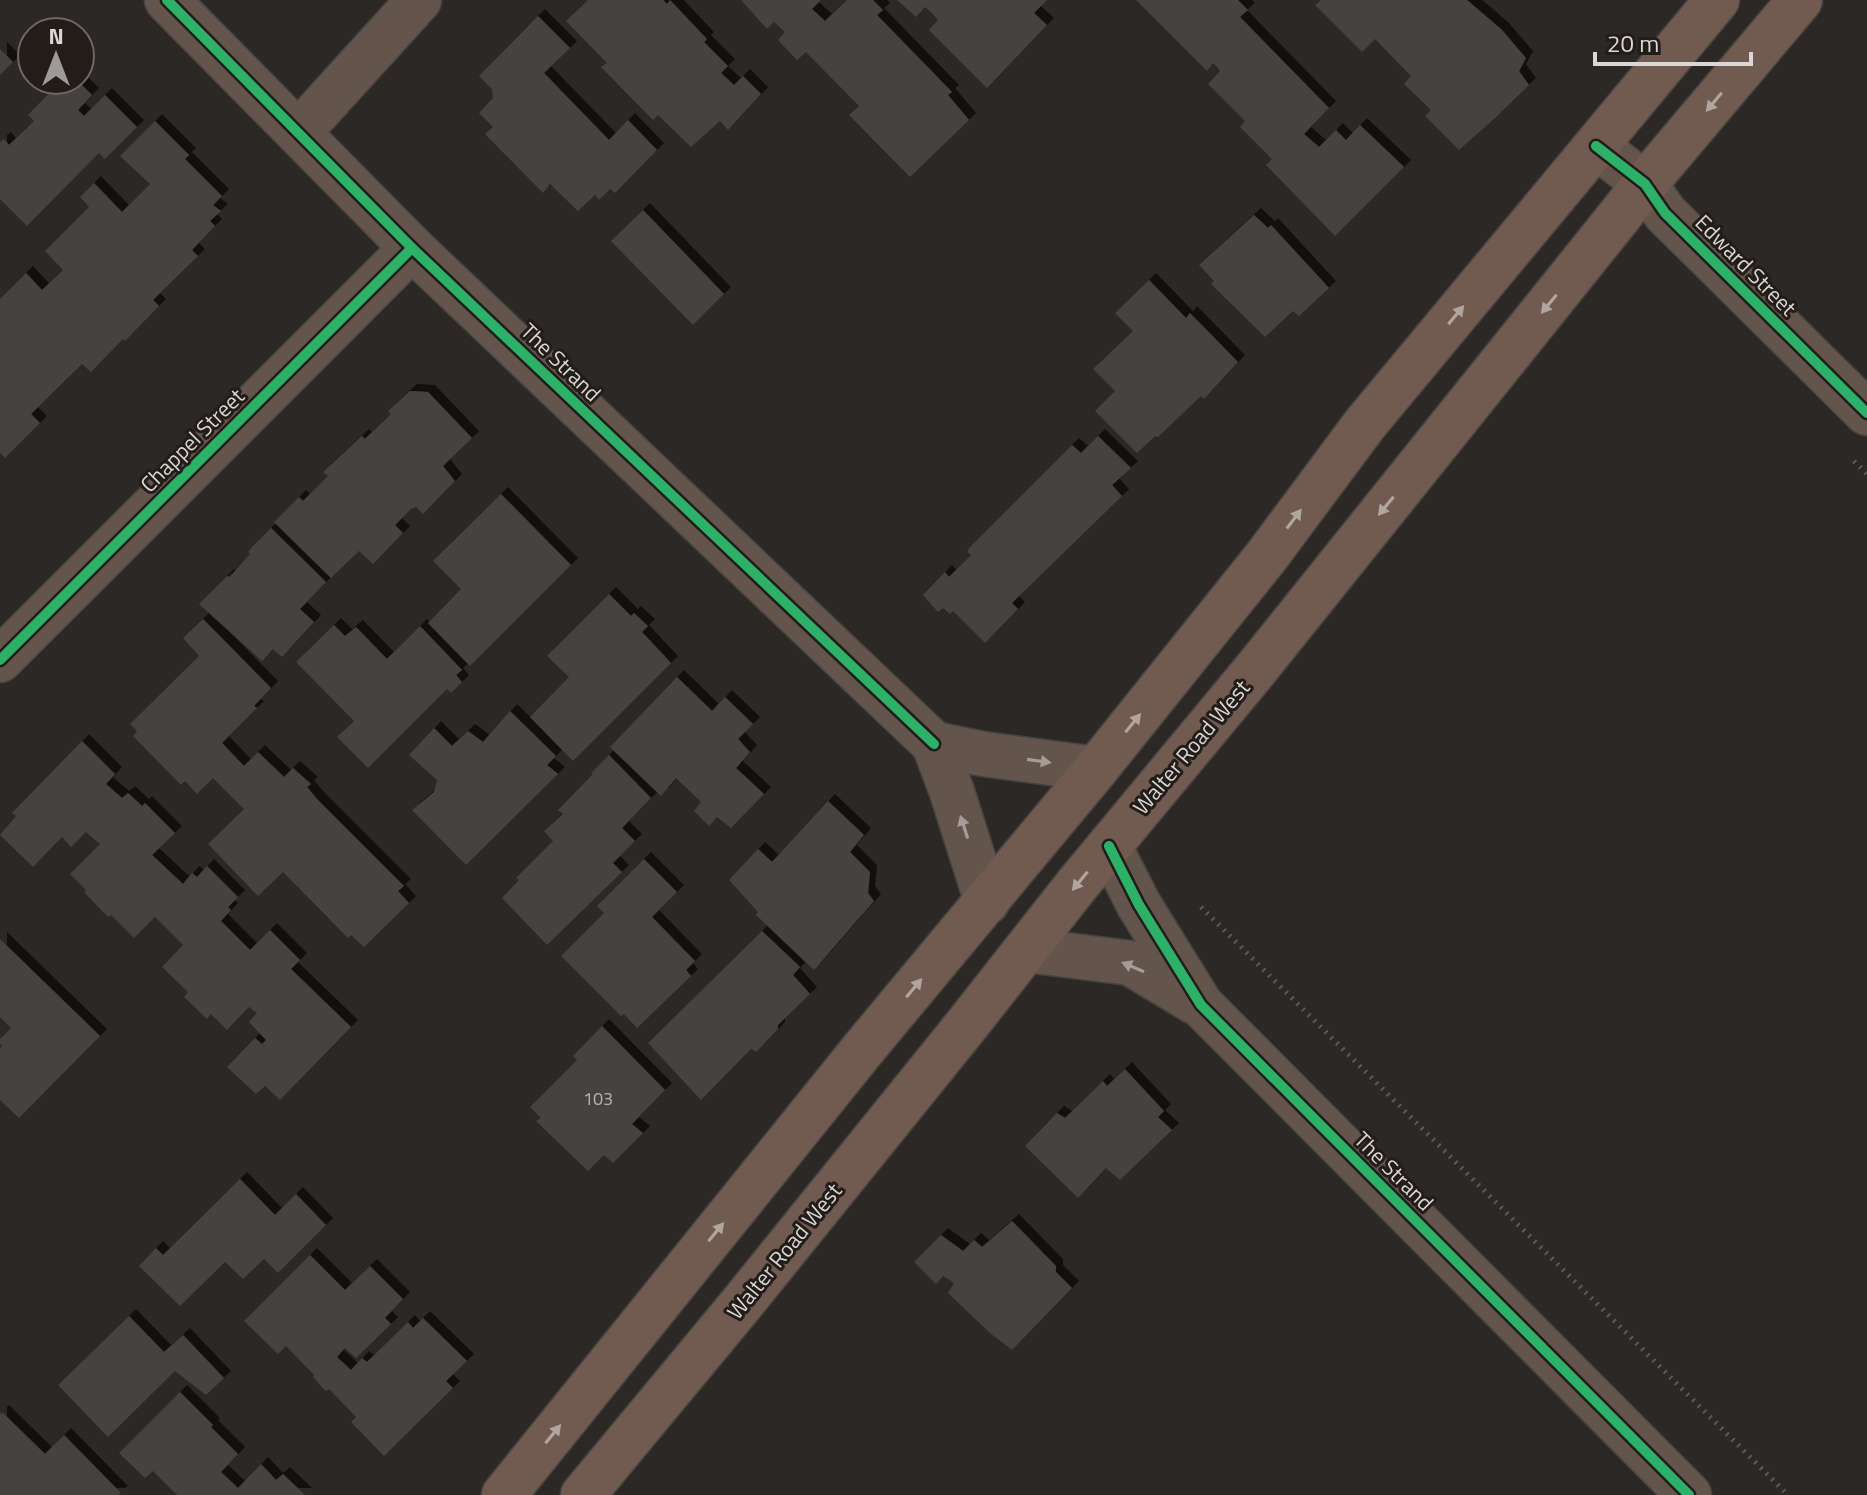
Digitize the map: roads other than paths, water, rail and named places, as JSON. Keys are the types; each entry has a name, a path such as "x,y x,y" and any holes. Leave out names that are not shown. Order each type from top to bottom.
{"main road":[{"path":"504,1495 864,1048 1096,769 1266,557 1365,424 1717,0"},
{"name":"Walter Road West","path":"583,1495 1266,657 1645,184 1800,0"}],"street":[{"name":"The Strand","path":"167,0 412,248 934,744 987,902"},
{"path":"299,132 419,0"},
{"name":"Edward Street","path":"1596,146 1645,184 1665,213 1867,413"},
{"name":"Chappel Street","path":"0,660 412,248"},
{"path":"934,744 983,754 1096,769"},
{"name":"The Strand","path":"1109,846 1139,905 1201,1005 1689,1495"},
{"name":"The Strand","path":"1026,950 1130,963 1201,1005"}]}
